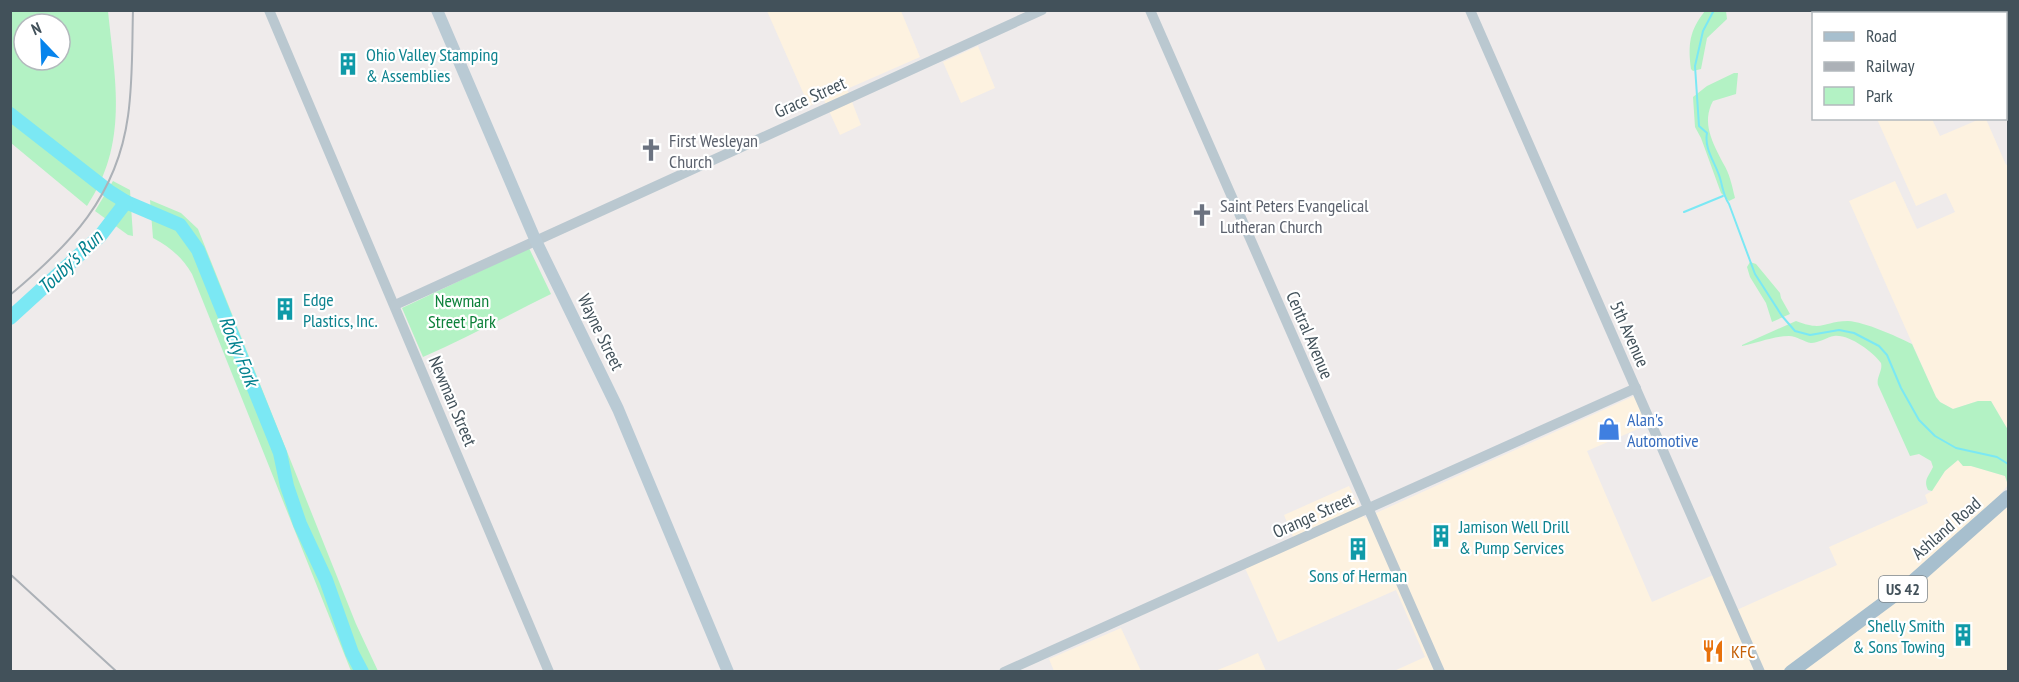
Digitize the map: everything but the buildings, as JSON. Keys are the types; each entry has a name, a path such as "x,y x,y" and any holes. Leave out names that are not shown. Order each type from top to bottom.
{"main road":[{"name":"Wayne Street","path":"437,10 535,239 618,409 728,672"},
{"name":"Ashland Road","path":"1791,672 1924,572 2008,498"}],"street":[{"name":"Newman Street","path":"269,10 549,672"},
{"name":"Grace Street","path":"395,304 1042,10"},
{"name":"Central Avenue","path":"1150,10 1440,672"},
{"name":"5th Avenue","path":"1470,10 1760,672"},
{"name":"Orange Street","path":"1004,672 1636,388"}],"shaded area":[{"path":"767,11 901,11 920,57 847,89 861,125 840,135 824,100 809,106"},
{"path":"978,46 995,88 961,103 943,62"},
{"path":"1877,120 1932,120 1940,136 1978,120 1986,120 2006,165 2008,164 2008,430 1991,401 1978,401 1953,409 1936,397 1849,201 1895,181 1917,229 1955,212 1946,193 1916,206"},
{"path":"1634,396 1647,425 1587,451 1652,602 1713,575 1730,613 1837,565 1829,547 1928,503 1925,495 1932,491 1945,471 1958,460 1963,466 1971,466 2005,476 2008,485 1997,498 2008,508 2008,671 1394,671 1425,657 1396,590 1278,642 1245,568 1296,544 1284,515 1349,486 1365,518"},
{"path":"1121,628 1141,671 1054,671 1049,659"},
{"path":"1258,653 1266,671 1215,671 1240,661"}],"green space":[{"path":"10,11 108,11 116,87 114,135 109,159 87,206 11,143"},
{"path":"1705,11 1726,11 1727,19 1707,38 1701,69 1693,71 1690,60 1691,38"},
{"path":"1738,73 1736,94 1713,101 1708,117 1712,140 1733,189 1735,198 1729,201 1721,193 1695,127 1693,97 1707,86"},
{"path":"113,181 130,190 133,236 128,235 95,211"},
{"path":"150,200 181,213 198,229 356,624 378,671 351,671 192,274 175,253 153,238"},
{"name":"Newman Street Park","path":"529,248 551,294 423,357 402,308"},
{"path":"1750,262 1756,264 1780,293 1790,314 1772,322 1766,303 1750,277 1747,267"},
{"path":"1796,321 1818,326 1848,321 1889,333 1912,344 1940,402 1953,409 1978,401 1991,401 2008,430 2008,485 2005,476 1971,466 1963,466 1958,460 1945,471 1932,491 1928,490 1926,481 1933,467 1931,461 1919,454 1910,456 1878,385 1881,363 1867,349 1853,341 1834,336 1811,343 1795,337 1783,336 1742,346"}],"waterway":[{"path":"1714,10 1703,31 1695,66 1699,126 1707,133 1708,150 1755,274 1782,316 1795,331 1810,335 1839,330 1854,333 1879,346 1887,355 1901,388 1919,420 1935,436 1956,448 1997,457 2008,464"},
{"name":"Rocky Fork","path":"10,114 110,192 126,202 180,225 198,250 280,453 287,486 300,524 326,580 352,653 362,672"},
{"path":"1684,212 1723,196"},
{"name":"Touby's Run","path":"10,318 100,236 126,202"}],"railway":[{"path":"10,295 71,238 102,195 113,171 122,145 130,103 133,10"},
{"path":"10,574 117,672"}],"place":[{"name":"Ohio Valley Stamping & Assemblies","path":"348,64"},
{"name":"First Wesleyan Church","path":"651,150"},
{"name":"Saint Peters Evangelical Lutheran Church","path":"1202,215"},
{"name":"Edge Plastics, Inc.","path":"285,309"},
{"name":"Alan's Automotive","path":"1609,429"},
{"name":"Jamison Well Drill & Pump Services","path":"1441,536"},
{"name":"Sons of Herman","path":"1358,549"},
{"name":"Shelly Smith & Sons Towing","path":"1963,635"},
{"name":"KFC","path":"1713,651"}]}
